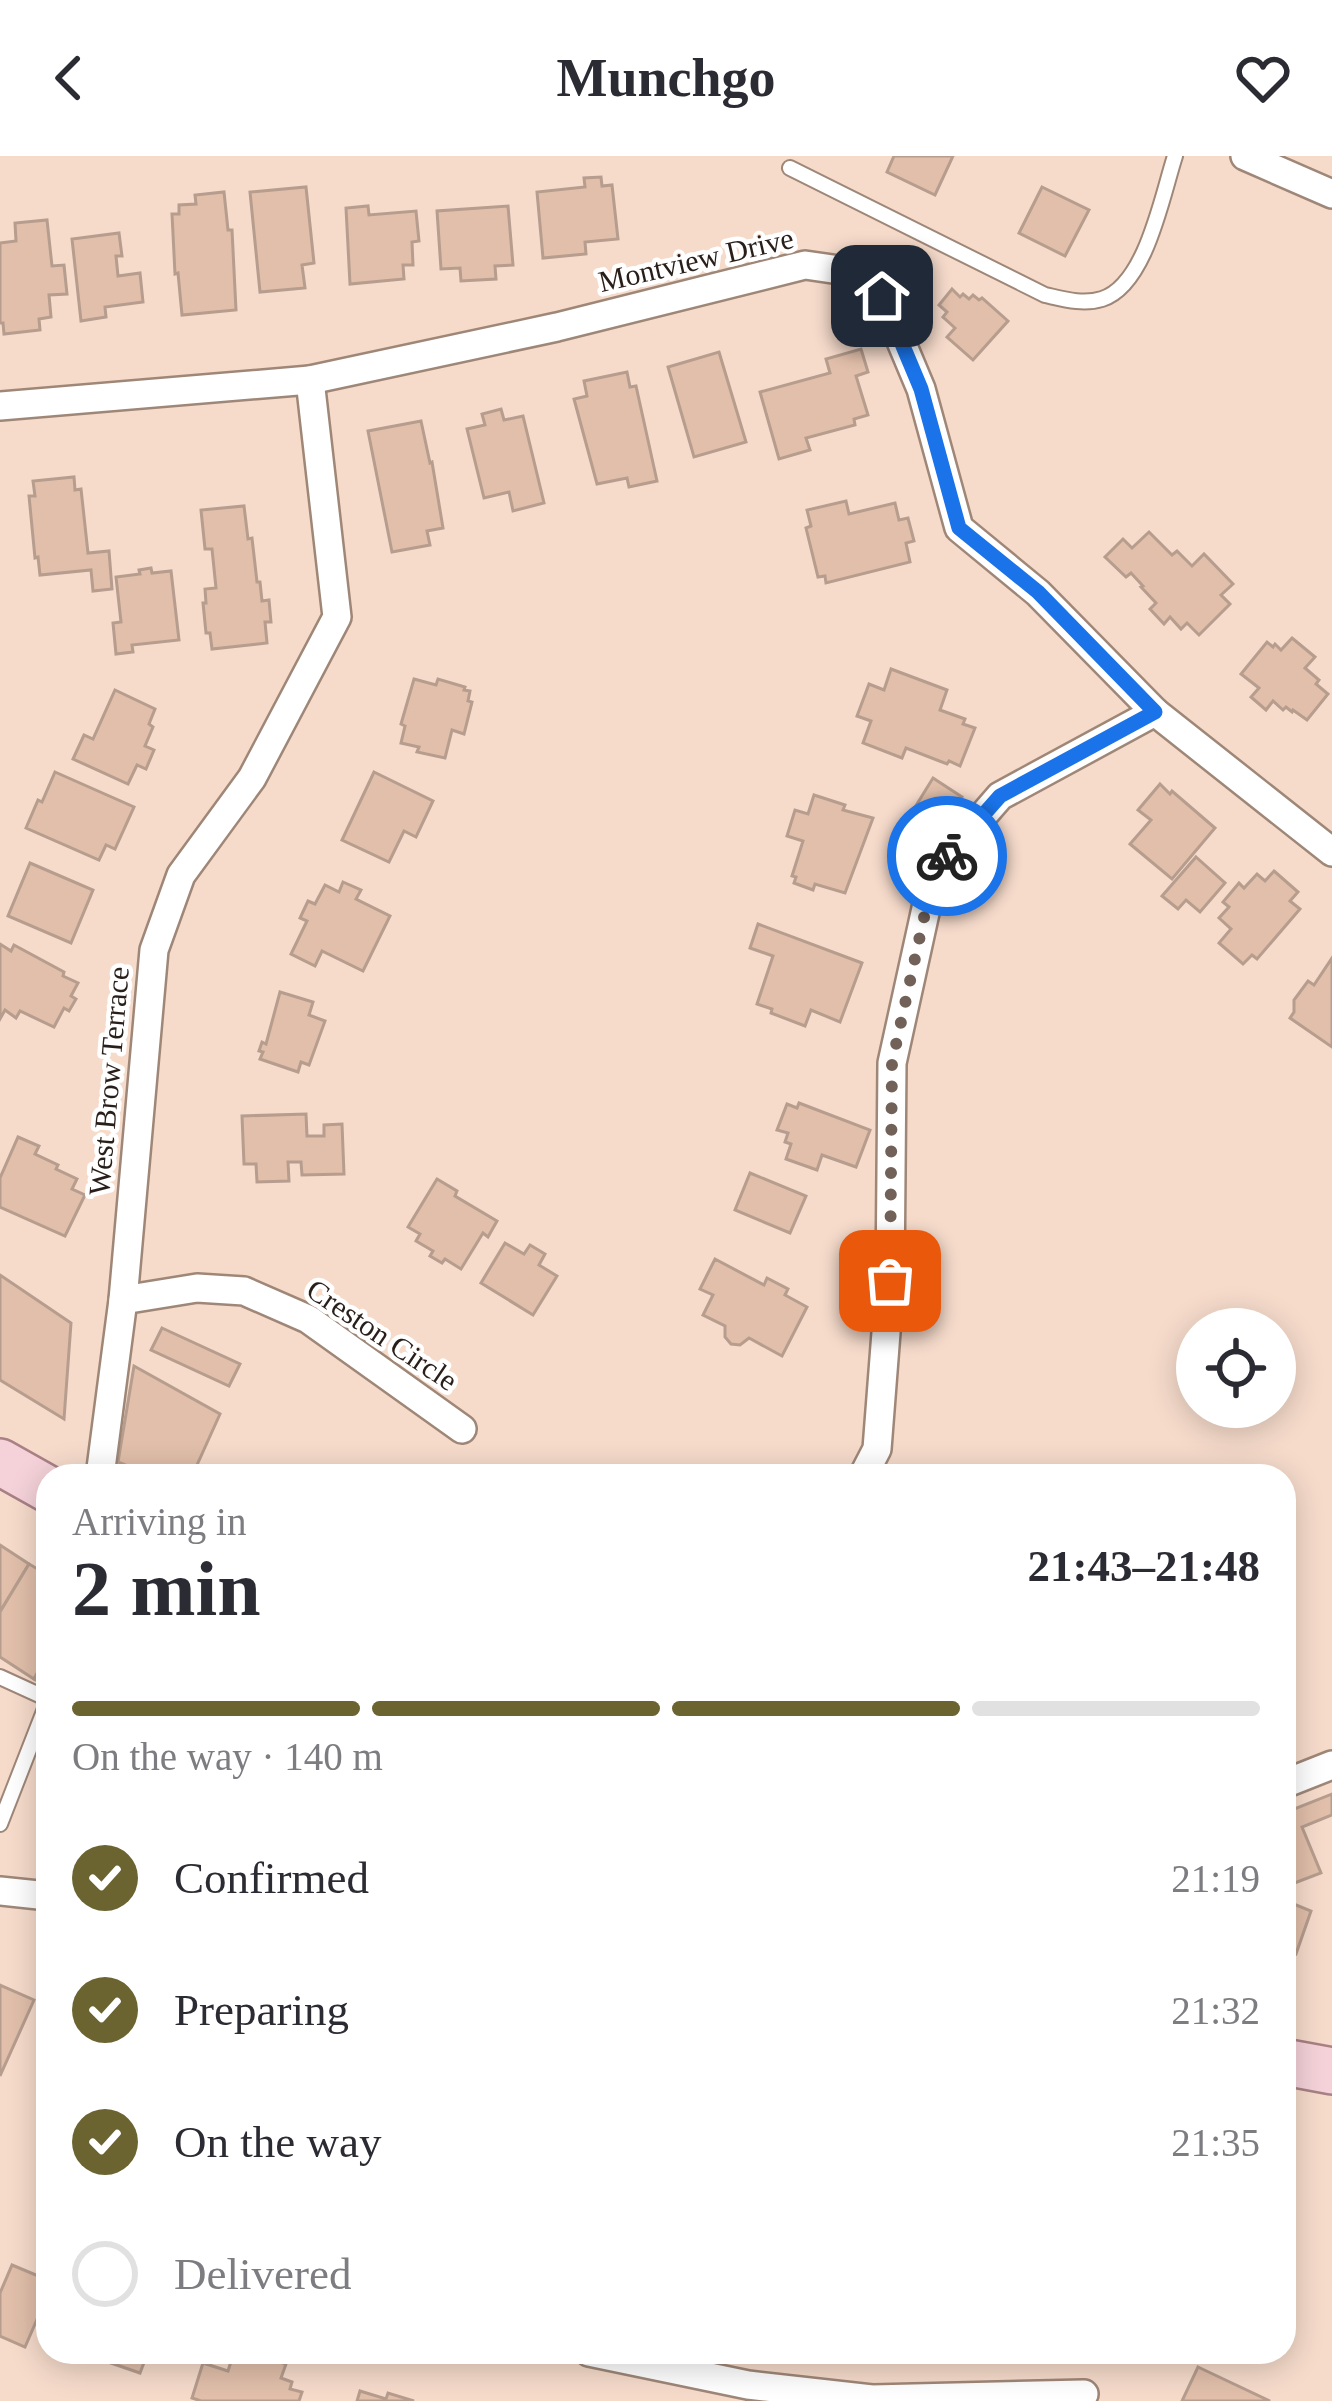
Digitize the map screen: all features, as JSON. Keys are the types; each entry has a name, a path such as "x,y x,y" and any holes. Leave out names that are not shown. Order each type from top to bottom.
{"main road":[{"path":"0,1462 36,1482"},
{"path":"1296,2064 1332,2071"}],"street":[{"path":"1245,156 1332,194"},
{"name":"Montview Drive","path":"0,406 310,380 557,327 805,265 853,272 882,296 921,389 959,528 1038,592 1155,712 1332,852"},
{"name":"West Brow Terrace","path":"102,1464 123,1300 154,950 181,874 252,778 337,617 310,380"},
{"path":"869,1464 877,1449 890,1281 892,1063 934,872 1000,796 1155,712"},
{"name":"Creston Circle","path":"123,1300 197,1288 244,1291 308,1319 462,1429"},
{"path":"1296,1779 1332,1765"},
{"path":"0,1891 36,1895"},
{"path":"647,2364 748,2385 872,2399 1084,2394"}],"lane":[{"path":"790,168 1045,295 1074,302 1105,299 1141,264 1175,156"},
{"path":"0,1677 36,1694"},
{"path":"0,1824 36,1731"}],"building":[{"path":"894,156 953,156 935,195 887,172"},
{"path":"601,177 602,186 612,185 618,239 585,242 586,254 543,258 537,192 585,187 584,178"},
{"path":"306,187 314,263 302,265 305,288 260,292 250,192"},
{"path":"1042,187 1089,210 1065,256 1019,233"},
{"path":"224,192 228,230 232,230 236,310 182,315 172,214 179,214 179,205 196,204 195,195"},
{"path":"368,206 369,215 416,211 419,241 412,242 413,265 403,265 404,279 350,284 346,208"},
{"path":"508,206 513,265 495,266 496,279 461,281 460,268 441,269 437,211"},
{"path":"47,220 52,266 64,265 67,294 49,295 51,317 39,319 40,330 4,334 0,243 16,241 15,223"},
{"path":"119,233 118,276 140,273 143,302 105,307 106,317 81,321 72,239"},
{"path":"952,289 960,297 982,298 1008,321 973,360 947,337 955,328 939,305"},
{"path":"861,349 868,372 856,376 868,415 854,419 855,425 806,438 810,450 779,459 760,392 830,373 826,359"},
{"path":"719,352 746,442 694,457 668,367"},
{"path":"627,372 630,387 636,386 657,481 629,487 627,478 597,484 574,399 587,396 584,381"},
{"path":"501,409 504,420 523,416 544,503 513,511 509,492 484,498 467,429 485,425 482,414"},
{"path":"421,421 443,528 427,531 430,545 392,552 368,431"},
{"path":"74,477 75,490 81,489 88,553 109,551 112,589 93,591 91,570 40,575 29,496 35,496 33,481"},
{"path":"846,501 849,514 895,503 899,520 908,518 914,541 906,543 910,562 826,583 825,576 818,577 806,528 811,526 807,510"},
{"path":"244,506 262,601 269,600 267,643 212,649 203,603 205,589 216,588 201,510"},
{"path":"1149,532 1172,555 1177,551 1192,566 1204,554 1233,584 1221,595 1230,604 1199,635 1187,623 1181,629 1170,617 1164,624 1150,609 1156,603 1143,586 1105,557 1123,539 1132,548"},
{"path":"151,568 152,573 171,571 179,640 132,645 133,652 116,654 113,623 121,622 116,577"},
{"path":"1292,638 1315,657 1305,668 1328,694 1307,720 1273,701 1266,710 1251,697 1259,688 1241,674 1267,642 1281,650"},
{"path":"891,669 947,690 940,710 975,728 960,766 906,748 902,758 863,743 871,721 857,716 869,684 884,690"},
{"path":"414,679 436,685 438,679 470,691 464,734 452,730 445,758 401,743 405,726 401,724"},
{"path":"115,690 155,709 145,746 154,750 146,769 137,765 128,784 73,759 84,735 93,739"},
{"path":"55,772 134,807 115,849 106,845 99,860 26,828"},
{"path":"374,772 433,801 416,837 404,831 389,862 342,840"},
{"path":"933,778 962,797 924,856 896,838"},
{"path":"1160,784 1215,828 1172,879 1130,844 1151,820 1138,810"},
{"path":"814,795 873,818 845,893 794,883 803,841 787,836 795,810 808,814"},
{"path":"1196,857 1225,883 1200,912 1186,900 1178,909 1162,896"},
{"path":"30,863 93,890 71,943 8,916"},
{"path":"1274,871 1298,892 1290,901 1300,909 1257,959 1252,955 1243,964 1219,943 1231,929 1219,918 1229,907 1223,902 1239,883 1244,888 1257,874 1265,881"},
{"path":"343,882 361,890 356,899 390,916 363,971 322,951 315,966 291,954 307,921 300,918 308,901 315,904 325,885 339,892"},
{"path":"758,924 862,963 840,1022 811,1010 805,1026 757,1004 773,956 750,948"},
{"path":"0,944 11,951 14,945 78,983 71,996 76,999 69,1011 64,1008 54,1027 20,1011 16,1018 5,1010 0,1019"},
{"path":"1332,958 1332,1047 1290,1018 1294,1000 1308,981 1314,985"},
{"path":"280,992 313,1002 309,1015 325,1021 309,1065 301,1062 298,1072 260,1059"},
{"path":"799,1103 870,1130 856,1167 822,1155 817,1170 786,1159 791,1144 785,1142 788,1133 777,1130 787,1104 797,1108"},
{"path":"306,1114 307,1136 324,1136 324,1125 342,1124 344,1174 302,1175 301,1162 288,1162 289,1181 257,1182 256,1164 244,1164 242,1116"},
{"path":"18,1137 39,1146 35,1154 77,1179 72,1189 85,1195 65,1236 0,1207 0,1178"},
{"path":"750,1173 806,1196 790,1233 735,1210"},
{"path":"437,1179 457,1191 455,1196 497,1221 488,1237 483,1233 461,1269 430,1256 433,1251 416,1241 420,1234 408,1227"},
{"path":"505,1243 524,1254 530,1245 545,1254 539,1265 557,1276 533,1315 481,1283"},
{"path":"715,1259 764,1285 767,1278 807,1307 782,1356 749,1338 740,1345 731,1344 725,1326 703,1315 713,1295 700,1289"},
{"path":"0,1275 71,1323 64,1419 0,1380"},
{"path":"162,1328 240,1364 229,1386 151,1350"},
{"path":"134,1366 220,1414 197,1464 118,1462"},
{"path":"0,1545 29,1564 0,1612"},
{"path":"29,1564 36,1568 34,1679 0,1657 0,1612"},
{"path":"1332,1794 1332,1815 1302,1827 1321,1873 1296,1882 1296,1808"},
{"path":"1296,1905 1311,1911 1296,1954"},
{"path":"0,1985 34,2000 0,2076"},
{"path":"12,2265 36,2275 36,2322 25,2347 0,2336 0,2293"},
{"path":"114,2364 143,2364 140,2373"},
{"path":"203,2364 228,2371 230,2364 286,2364 281,2378 292,2382 290,2389 302,2392 299,2401 192,2398"},
{"path":"1198,2367 1270,2401 1182,2401"},
{"path":"360,2391 386,2399 388,2393 414,2401 357,2401"}],"way so far":[{"path":"890,1281 892,1063 934,872 947,856"}],"route":[{"path":"882,296 921,389 959,528 1038,592 1155,712 1000,796 947,856"}]}
